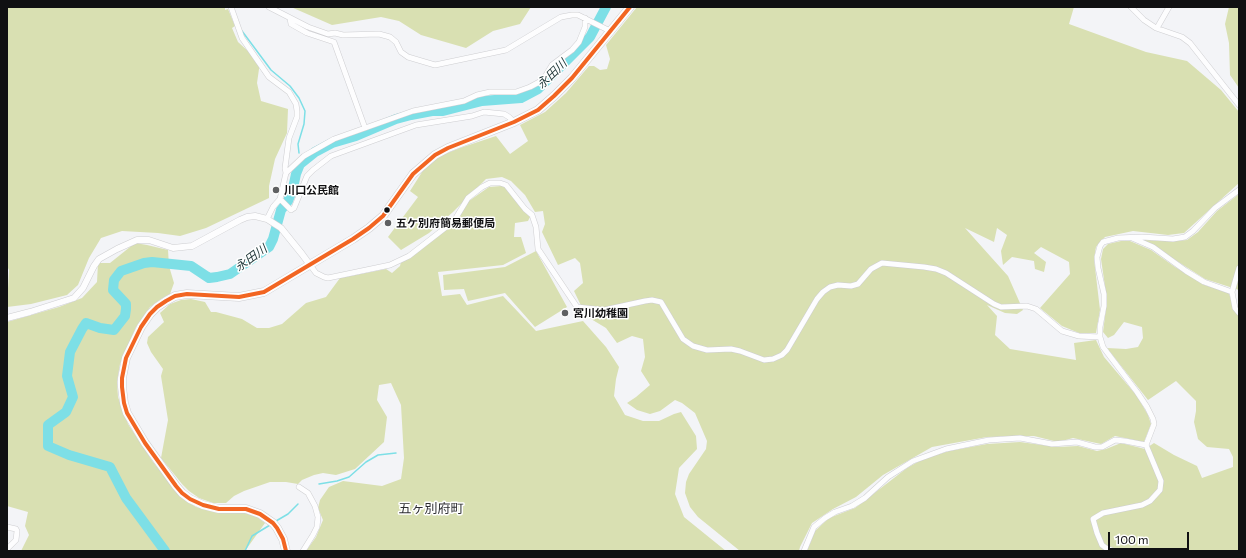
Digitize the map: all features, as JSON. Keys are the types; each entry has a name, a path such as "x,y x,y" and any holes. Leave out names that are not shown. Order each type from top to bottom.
{"main road":[{"path":"286,551 283,539 273,522 253,510 219,508 203,505 190,499 176,486 145,443 127,413 122,388 122,378 126,358 141,327 150,314 166,301 175,296 187,294 230,297 252,295 264,292 353,239 383,216 413,174 435,155 448,148 514,122 538,110 554,96 587,61 607,30 630,7"}],"street":[{"path":"231,7 242,38 268,77 288,92 296,104 298,111 289,138 282,200 273,207 267,219"},
{"path":"269,7 308,27 328,34 379,34 390,37 408,57 435,65 506,50 561,17 578,15 607,30"},
{"path":"1130,7 1144,20 1157,28 1182,37 1190,43 1239,105"},
{"path":"1157,28 1169,7"},
{"path":"290,18 291,24 307,33 334,42 365,128"},
{"path":"286,174 304,156 334,139 413,111 464,101 477,95 490,92 516,92 530,87 543,80 552,65 572,50 579,42 587,19"},
{"path":"282,200 291,210 294,208 307,176 331,156 416,125 472,116 484,112 504,114 510,117 514,122"},
{"path":"7,318 74,298 83,288 99,259 137,240 149,240 166,246 181,248 192,246 247,217 255,216 267,219 274,223 286,234 316,273 324,277 328,278 390,265 409,256 454,221 468,198 490,183 500,183 506,185 525,209 532,215 536,227 538,249 577,307 604,310 652,300 661,302 675,328 683,339 693,346 707,350 736,350 764,360 773,359 782,355 787,350 817,299 823,292 830,287 838,285 851,286 858,284 871,269 882,263 924,267 946,273 1001,307 1027,306 1036,310 1062,331 1079,336 1100,337"},
{"path":"1114,551 1102,545 1093,518 1102,513 1142,505 1150,501 1160,490 1161,481 1146,445 1154,424 1153,419 1137,392 1103,347 1100,337 1104,294 1098,268 1100,246 1103,242 1118,238 1185,237 1193,232 1215,208 1239,190"},
{"path":"1131,238 1153,247 1204,282 1232,292"},
{"path":"1239,268 1232,292 1235,308 1239,314"},
{"path":"804,551 814,527 825,518 835,512 852,506 865,498 888,476 913,461 946,449 989,440 1020,438 1052,444 1077,442 1095,447 1102,447 1115,440 1125,440 1146,445"},
{"path":"299,487 308,494 315,506 318,517 314,535 303,551"},
{"path":"7,527 16,529 17,531 16,539 7,549"}],"green space":[{"path":"7,7 225,7 225,10 228,9 235,26 232,28 238,42 260,62 257,83 261,101 288,109 287,133 275,159 269,186 269,198 206,228 180,236 122,231 101,238 89,258 78,285 67,295 31,304 7,307 9,270 7,266"},
{"path":"291,7 531,7 520,24 493,31 466,48 421,35 399,21 381,17 332,25"},
{"path":"637,7 1074,7 1069,24 1146,52 1187,61 1221,90 1239,112 1239,183 1184,233 1168,235 1133,231 1105,237 1096,247 1094,259 1100,310 1096,333 1079,333 1062,326 1040,308 1070,274 1069,262 1041,247 1034,253 1046,262 1044,272 1035,269 1034,261 1012,257 1003,265 1001,251 1007,235 997,228 994,242 965,228 1008,276 1023,310 1017,314 1005,313 987,305 997,316 995,335 1010,349 1076,360 1074,343 1096,340 1104,357 1137,396 1148,415 1151,424 1144,442 1115,436 1101,444 1073,438 1062,441 1054,441 1034,436 987,437 932,447 883,475 856,497 833,509 812,523 799,551 740,551 698,517 690,507 685,493 686,482 689,474 706,449 707,441 695,413 682,403 675,400 660,411 650,414 637,410 627,403 650,385 641,371 645,357 643,339 632,336 617,343 606,328 586,316 574,291 583,283 580,263 575,258 558,265 542,232 545,224 543,211 535,212 525,195 511,181 502,177 486,179 453,212 429,233 401,250 388,237 418,197 410,191 424,169 440,156 496,136 510,154 528,141 520,125 545,112 566,93 589,66 594,66 600,70 607,69 610,59 606,45"},
{"path":"1229,7 1239,7 1239,88 1230,75 1229,43 1225,24"},
{"path":"505,186 530,217 528,221 515,223 514,237 521,237 526,253 503,265 438,272 442,296 460,294 467,305 503,296 536,331 583,321 606,347 619,367 614,396 625,415 643,421 659,421 681,412 696,436 697,449 679,468 675,494 684,517 726,551 306,551 316,537 323,520 318,508 320,500 329,487 343,481 382,486 401,479 404,458 401,405 391,383 379,385 377,400 387,417 384,442 355,469 336,475 323,473 314,475 302,480 298,484 270,482 244,491 234,496 226,503 213,503 199,498 182,484 161,458 168,420 161,376 163,369 151,352 147,343 148,337 164,322 160,313 170,304 181,300 191,299 205,302 211,312 242,319 257,328 269,328 282,324 306,303 326,297 340,278 386,269 392,273 400,266 401,262 455,222 466,203 489,187"},
{"path":"1239,194 1239,290 1205,279 1144,240 1187,240 1198,232 1217,211"},
{"path":"1121,241 1130,241 1151,250 1175,267 1205,285 1229,293 1233,307 1239,312 1239,551 807,551 815,531 829,518 855,508 907,468 923,459 949,451 987,444 1020,442 1057,447 1078,446 1097,451 1121,443 1145,449 1154,443 1197,466 1202,478 1233,467 1233,457 1229,449 1207,447 1198,439 1194,422 1196,401 1176,381 1148,400 1107,348 1126,349 1138,347 1143,338 1142,327 1124,322 1114,335 1108,338 1103,332 1107,300 1101,259 1103,249 1108,244"},
{"path":"135,243 168,250 169,266 174,283 170,294 150,307 136,327 120,364 117,382 118,397 128,424 153,462 181,497 196,507 216,512 241,512 257,517 265,523 245,551 21,551 29,535 25,526 28,512 7,506 7,322 59,307 82,298 97,282 98,263 110,263"},
{"path":"536,251 567,307 535,327 505,293 468,301 464,289 444,290 443,275 505,267"}],"waterway":[{"name":"永田川","path":"165,551 126,498 110,467 69,455 48,446 48,425 66,412 73,397 67,376 70,352 82,329 86,323 100,328 114,330 125,316 126,304 113,290 114,280 121,271 144,263 152,262 191,266 209,278 230,274 269,247 273,239 281,210 288,201 293,188 300,164 315,152 332,143 356,136 396,119 411,115 432,111 443,111 482,101 521,98 538,89 590,37 606,7"},
{"path":"242,31 271,70 290,86 299,98 305,111 304,124 298,144 299,153"},
{"path":"319,484 349,477 366,462 378,455 396,453"},
{"path":"276,521 288,514 298,504"},
{"path":"245,551 252,536 270,525"}],"transit line":[{"path":"286,551 283,539 277,528 273,523 260,514 246,509 219,509 203,505 190,499 182,493 145,443 127,413 122,387 122,378 126,358 141,327 157,307 175,296 187,294 239,297 264,292 353,239 383,216 413,174 435,155 448,148 514,122 538,110 572,78 630,7"}],"place":[{"name":"川口公民館","path":"276,190"},
{"name":"五ケ別府簡易郵便局","path":"388,223"},
{"name":"宮川幼稚園","path":"565,313"}],"district":[{"name":"五ヶ別府町","path":"431,509"}]}
